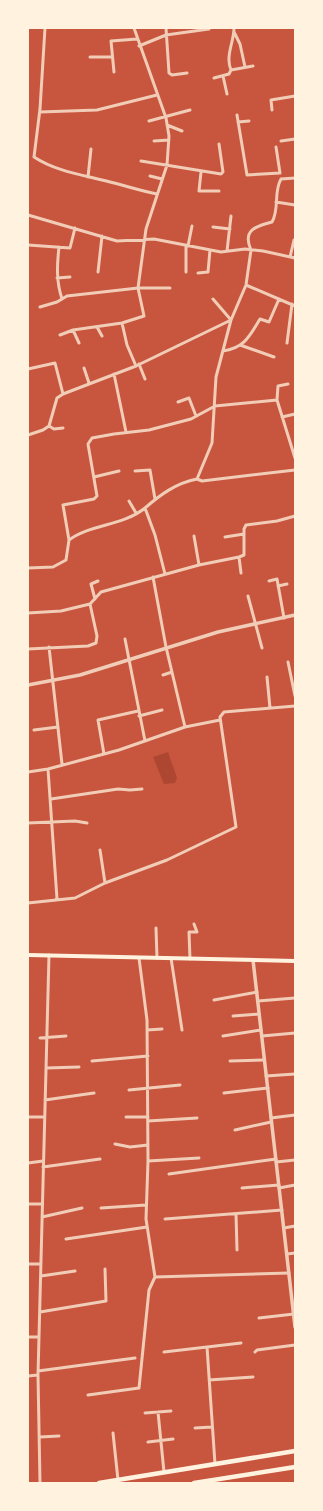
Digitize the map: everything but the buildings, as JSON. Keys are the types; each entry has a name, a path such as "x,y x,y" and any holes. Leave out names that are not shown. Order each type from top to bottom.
{"main road":[{"path":"28,955 295,961"},
{"path":"99,1483 295,1451"},
{"path":"194,1483 295,1467"}],"street":[{"path":"44,28 40,112 34,157 49,167 135,190 158,194"},
{"path":"60,335 73,330 122,323 144,316 138,288 146,229 167,165 169,140 165,116 139,46 134,28"},
{"path":"166,28 169,73 172,75 187,73"},
{"path":"139,46 166,35 209,29"},
{"path":"234,30 240,44 245,67"},
{"path":"231,70 229,66 229,55 234,30"},
{"path":"114,72 111,41 137,39"},
{"path":"90,57 112,57"},
{"path":"214,78 229,74 231,70 253,66"},
{"path":"223,76 227,94"},
{"path":"40,112 97,110 157,95"},
{"path":"272,110 271,100 295,96"},
{"path":"149,121 190,110"},
{"path":"237,115 246,175 280,173"},
{"path":"238,122 249,121"},
{"path":"167,125 182,131"},
{"path":"281,141 295,139"},
{"path":"154,141 169,140"},
{"path":"141,161 201,172 222,173 219,144"},
{"path":"197,479 212,443 216,377 231,320 246,285 251,250 248,244 251,230 256,226 272,222 275,216 277,187 281,179 276,147"},
{"path":"88,177 91,149"},
{"path":"201,172 199,190 219,191"},
{"path":"150,176 162,179"},
{"path":"281,179 295,178"},
{"path":"276,202 295,205"},
{"path":"28,215 117,241 145,239 210,250 251,250 295,258"},
{"path":"227,251 231,216"},
{"path":"186,272 187,246 192,226"},
{"path":"213,227 230,229"},
{"path":"28,245 70,248 75,228"},
{"path":"98,272 102,236"},
{"path":"290,257 294,240"},
{"path":"59,247 57,278 58,288 62,299"},
{"path":"198,273 208,272 210,250"},
{"path":"57,278 70,277"},
{"path":"246,285 293,305 287,342"},
{"path":"40,307 67,296 138,288 170,288"},
{"path":"213,299 231,320"},
{"path":"223,351 240,345 252,334 260,319 269,322 280,299"},
{"path":"28,435 43,430 49,426 57,398 63,394 137,365 231,320"},
{"path":"122,323 127,345 145,379"},
{"path":"97,327 102,336"},
{"path":"73,330 79,344"},
{"path":"240,345 274,357"},
{"path":"28,369 55,363 63,394"},
{"path":"84,368 89,384"},
{"path":"114,374 126,432"},
{"path":"288,384 278,386 277,400 295,458"},
{"path":"178,402 189,398 196,416"},
{"path":"28,568 53,567 66,560 69,540 63,505 94,499 97,496 89,441 92,438 126,432 149,430 196,416 215,406 277,400"},
{"path":"282,417 295,414"},
{"path":"49,426 54,429 63,428"},
{"path":"135,472 150,470 155,499"},
{"path":"69,540 74,536 136,513 155,499 184,482 197,479 202,481 295,470"},
{"path":"94,476 119,471"},
{"path":"129,501 136,513"},
{"path":"144,508 155,535 165,574"},
{"path":"28,613 62,611 90,604 101,592 199,565 239,557 244,555 244,534 246,525 295,517"},
{"path":"225,537 244,534"},
{"path":"194,536 199,565"},
{"path":"239,557 241,574"},
{"path":"153,577 166,647 185,727"},
{"path":"269,581 277,579 284,618"},
{"path":"95,599 91,584 98,581"},
{"path":"278,586 287,584"},
{"path":"248,596 262,648"},
{"path":"28,649 88,646 96,643 97,636 90,604"},
{"path":"28,684 80,675 218,632 295,616"},
{"path":"125,639 145,741"},
{"path":"49,647 62,764"},
{"path":"288,662 295,696"},
{"path":"162,675 172,672"},
{"path":"267,677 270,708"},
{"path":"28,903 75,898 105,883 166,860 236,827 220,720 224,712 295,706"},
{"path":"139,716 162,710"},
{"path":"104,754 98,720 138,711"},
{"path":"28,772 48,769 62,764 104,754 185,727 220,720"},
{"path":"34,730 58,727"},
{"path":"48,769 52,799 57,899"},
{"path":"52,799 118,789 142,789"},
{"path":"28,823 75,821 87,823"},
{"path":"100,850 105,883"},
{"path":"190,959 189,932 197,932 194,924"},
{"path":"156,928 157,958"},
{"path":"40,1483 38,1371 49,955"},
{"path":"88,1396 139,1388 149,1290 155,1277 147,1227 148,1056 144,989 139,958"},
{"path":"171,958 182,1030"},
{"path":"253,960 289,1273 293,1292 295,1327"},
{"path":"214,1000 257,992"},
{"path":"258,1001 295,998"},
{"path":"233,1016 259,1014"},
{"path":"147,1030 162,1029"},
{"path":"223,1036 261,1030"},
{"path":"262,1036 295,1033"},
{"path":"40,1038 47,1036 66,1036"},
{"path":"92,1061 148,1056"},
{"path":"230,1061 264,1060"},
{"path":"46,1068 79,1067"},
{"path":"266,1076 295,1074"},
{"path":"129,1090 180,1085"},
{"path":"224,1093 268,1088"},
{"path":"45,1100 94,1093"},
{"path":"235,1130 295,1115"},
{"path":"28,1117 44,1117"},
{"path":"126,1117 148,1119 197,1118"},
{"path":"115,1144 130,1147 148,1145"},
{"path":"148,1161 199,1158"},
{"path":"43,1167 100,1159"},
{"path":"169,1174 295,1160"},
{"path":"28,1163 43,1161"},
{"path":"242,1188 295,1185"},
{"path":"28,1204 42,1204"},
{"path":"101,1208 146,1205"},
{"path":"42,1217 82,1208"},
{"path":"165,1219 282,1210"},
{"path":"236,1214 237,1250"},
{"path":"284,1228 295,1226"},
{"path":"66,1239 147,1227"},
{"path":"287,1254 295,1253"},
{"path":"28,1264 41,1264"},
{"path":"40,1312 106,1302 105,1269"},
{"path":"41,1276 75,1271"},
{"path":"155,1277 289,1273"},
{"path":"259,1318 294,1314"},
{"path":"28,1337 39,1337"},
{"path":"164,1352 241,1343"},
{"path":"255,1352 257,1350 295,1345"},
{"path":"207,1347 215,1464"},
{"path":"38,1371 135,1358"},
{"path":"28,1376 38,1375"},
{"path":"209,1380 253,1377"},
{"path":"145,1413 171,1411"},
{"path":"158,1412 164,1472"},
{"path":"196,1428 212,1427"},
{"path":"113,1433 118,1480"},
{"path":"40,1437 59,1436"},
{"path":"148,1442 173,1439"}],"shaded area":[{"path":"168,752 177,778 175,783 164,784 153,757"}]}
